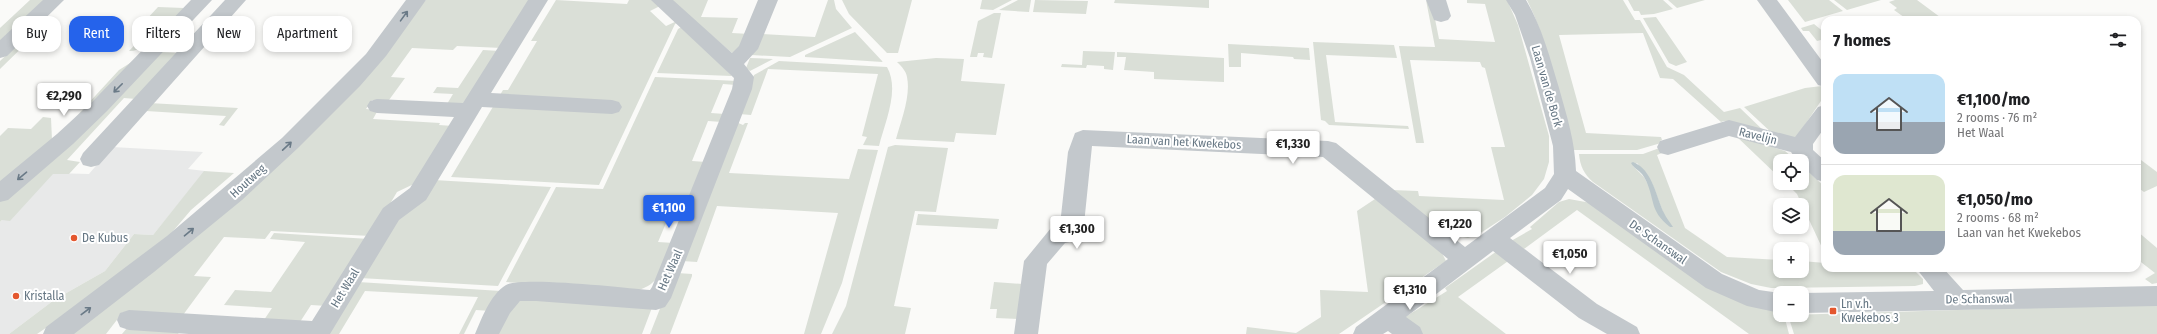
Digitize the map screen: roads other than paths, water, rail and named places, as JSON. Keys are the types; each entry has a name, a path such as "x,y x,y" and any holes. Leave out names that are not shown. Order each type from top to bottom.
{"street":[{"path":"0,51 54,0"},
{"path":"0,194 100,106 202,0"},
{"path":"91,159 162,79 208,32 236,0"},
{"name":"Houtweg","path":"54,334 161,254 238,191 274,158 354,80 374,58 416,0"},
{"name":"Het Waal","path":"129,320 318,333 391,214 418,194 538,0"},
{"name":"Het Waal","path":"487,334 501,306 514,292 536,291 656,300 662,291 742,89 744,77 732,64 661,0"},
{"path":"732,64 748,49 768,0"},
{"name":"Laan van de Bork","path":"1516,0 1525,15 1540,58 1564,146 1565,175"},
{"path":"1767,0 1821,74"},
{"path":"377,106 473,105 612,107"},
{"path":"1821,117 1802,143 1802,153 1821,170"},
{"name":"Ravelijn","path":"1668,147 1729,128 1802,147"},
{"name":"Laan van het Kwekebos","path":"1026,334 1036,261 1059,234 1071,234 1079,152 1083,138 1328,149 1412,215 1465,260"},
{"path":"1365,334 1494,239 1552,194 1565,175"},
{"name":"De Schanswal","path":"1565,175 1714,281 1756,299 1773,302"},
{"path":"1494,239 1588,311 1628,334"},
{"path":"1932,272 1956,299"},
{"name":"De Schanswal","path":"1809,303 2157,296"},
{"path":"1388,318 1411,334"}],"place":[{"name":"De Kubus","path":"74,238"},
{"name":"Kristalla","path":"16,296"},
{"name":"Ln v.h. Kwekebos 3","path":"1833,311"}]}
